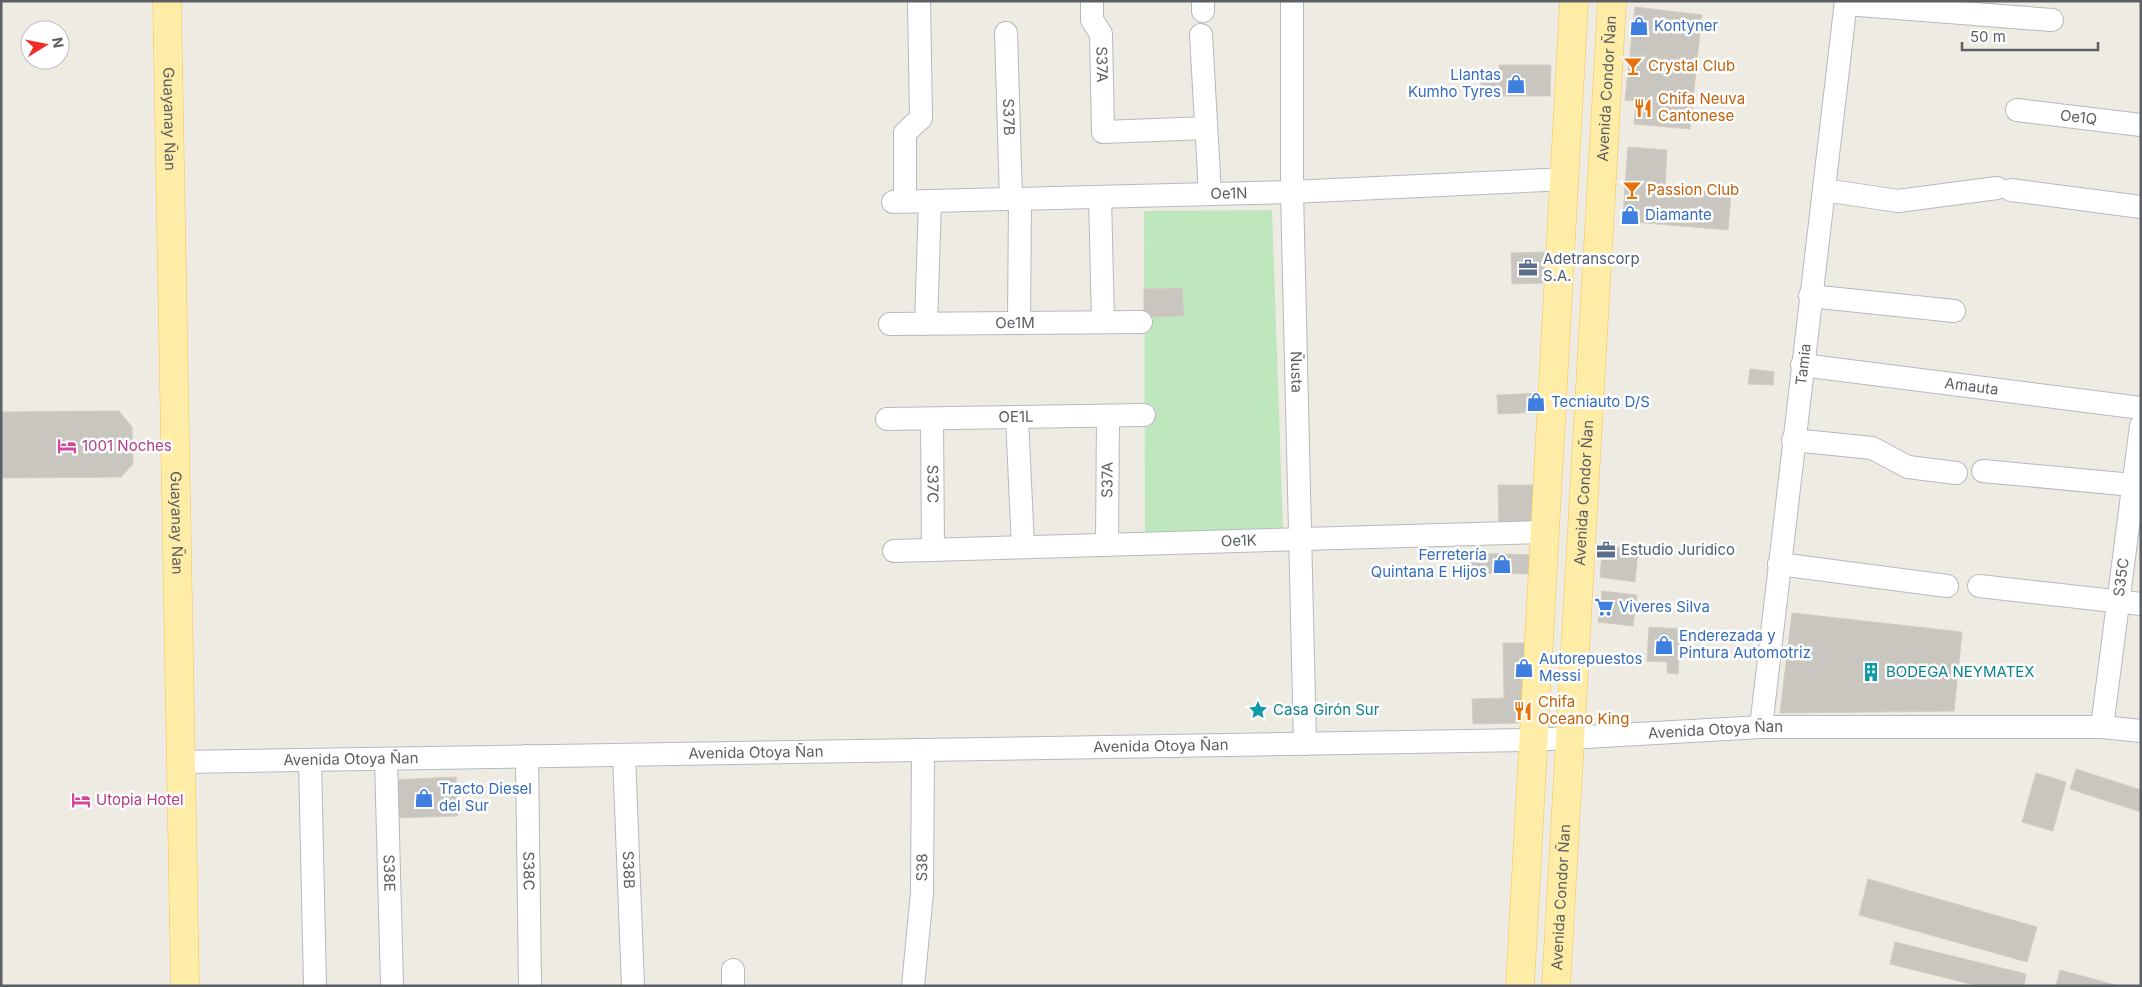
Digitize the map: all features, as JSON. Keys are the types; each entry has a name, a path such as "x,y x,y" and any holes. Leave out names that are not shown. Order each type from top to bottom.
{"main road":[{"name":"Guayanay Ñan","path":"167,1 185,986"},
{"path":"1520,986 1544,532 1566,179 1574,1"},
{"name":"Avenida Condor Ñan","path":"1556,986 1612,1"}],"street":[{"name":"Oe1N","path":"919,1 921,118 905,133 899,202 1292,192 1566,179"},
{"name":"S37A","path":"1092,1 1092,20 1101,34 1103,132 1206,128"},
{"name":"Ñusta","path":"1292,1 1292,192 1305,744"},
{"path":"1846,3 2052,20"},
{"name":"Tamia","path":"1761,727 1793,440 1846,3"},
{"name":"S37B","path":"1006,33 1015,199 1019,323"},
{"path":"1201,35 1210,194"},
{"name":"Oe1Q","path":"2017,110 2141,125"},
{"path":"1824,190 1898,201 2004,189 2141,207"},
{"path":"1100,197 1103,322"},
{"path":"926,324 930,201"},
{"path":"1810,296 1954,311"},
{"name":"Oe1M","path":"890,324 1141,322"},
{"name":"Amauta","path":"1802,365 2141,408"},
{"name":"OE1L","path":"887,420 1144,415"},
{"name":"S37A","path":"1107,545 1108,416"},
{"path":"1017,417 1023,547"},
{"name":"S37C","path":"932,419 933,550"},
{"name":"S35C","path":"2102,727 2136,479 2141,426"},
{"path":"1793,440 1872,448 1908,467 1956,473"},
{"path":"1983,471 2136,479"},
{"name":"Oe1K","path":"894,551 1544,532"},
{"path":"1779,564 1947,586"},
{"path":"1978,586 2141,604"},
{"name":"Avenida Otoya Ñan","path":"181,762 1533,740 1761,727 2102,727 2141,731"},
{"name":"S38","path":"914,986 922,893 923,750"},
{"name":"S38B","path":"624,755 633,986"},
{"name":"S38C","path":"527,756 530,986"},
{"name":"S38E","path":"386,758 392,986"},
{"path":"310,760 315,986"}],"green space":[{"path":"1272,210 1283,529 1145,534 1144,211"}],"building":[{"path":"1635,7 1702,15 1697,61 1630,54"},
{"path":"1630,54 1697,61 1690,129 1634,124 1636,101 1625,100"},
{"name":"Llantas Kumho Tyres","path":"1499,65 1551,65 1550,96 1481,96 1481,72 1499,73"},
{"path":"1628,147 1667,150 1665,187 1625,185"},
{"path":"1625,185 1731,193 1728,230 1623,221"},
{"name":"Adetranscorp S.A.","path":"1545,252 1546,283 1512,284 1511,253"},
{"path":"1182,288 1184,316 1144,317 1144,289"},
{"path":"1750,369 1774,372 1773,385 1748,384"},
{"path":"1542,393 1542,412 1498,414 1497,395"},
{"name":"1001 Noches","path":"119,411 132,427 133,464 121,477 1,478 1,412"},
{"path":"1498,485 1537,485 1537,527 1499,527"},
{"path":"1603,545 1638,550 1635,582 1600,577"},
{"name":"Ferretería Quintana E Hijos","path":"1470,553 1534,555 1534,574 1470,573"},
{"path":"1602,591 1637,595 1633,626 1598,622"},
{"name":"BODEGA NEYMATEX","path":"1792,613 1962,632 1954,711 1780,713"},
{"name":"Enderezada y Pintura Automotriz","path":"1649,627 1681,629 1678,674 1667,673 1667,662 1647,661"},
{"path":"1503,643 1528,643 1524,718 1518,723 1473,724 1472,699 1504,698"},
{"path":"2076,769 2141,790 2141,812 2070,789"},
{"path":"2036,773 2066,782 2053,831 2022,822"},
{"name":"Tracto Diesel del Sur","path":"456,777 458,816 392,818 391,780"},
{"path":"1868,879 2037,927 2027,962 1859,915"},
{"path":"1895,942 2026,974 2024,986 1979,986 1890,964"},
{"path":"2060,970 2119,986 2056,986"}],"place":[{"name":"Kontyner","path":"1639,26"},
{"name":"Crystal Club","path":"1633,66"},
{"name":"Llantas Kumho Tyres","path":"1516,84"},
{"name":"Chifa Neuva Cantonese","path":"1643,108"},
{"name":"Passion Club","path":"1632,190"},
{"name":"Diamante","path":"1630,215"},
{"name":"Adetranscorp S.A.","path":"1528,268"},
{"name":"Tecniauto D/S","path":"1536,402"},
{"name":"1001 Noches","path":"67,446"},
{"name":"Estudio Juridico","path":"1606,550"},
{"name":"Ferretería Quintana E Hijos","path":"1502,564"},
{"name":"Viveres Silva","path":"1604,607"},
{"name":"Enderezada y Pintura Automotriz","path":"1664,645"},
{"name":"Autorepuestos Messi","path":"1524,668"},
{"name":"BODEGA NEYMATEX","path":"1871,672"},
{"name":"Casa Girón Sur","path":"1258,710"},
{"name":"Chifa Oceano King","path":"1523,711"},
{"name":"Tracto Diesel del Sur","path":"424,798"},
{"name":"Utopia Hotel","path":"81,800"}]}
